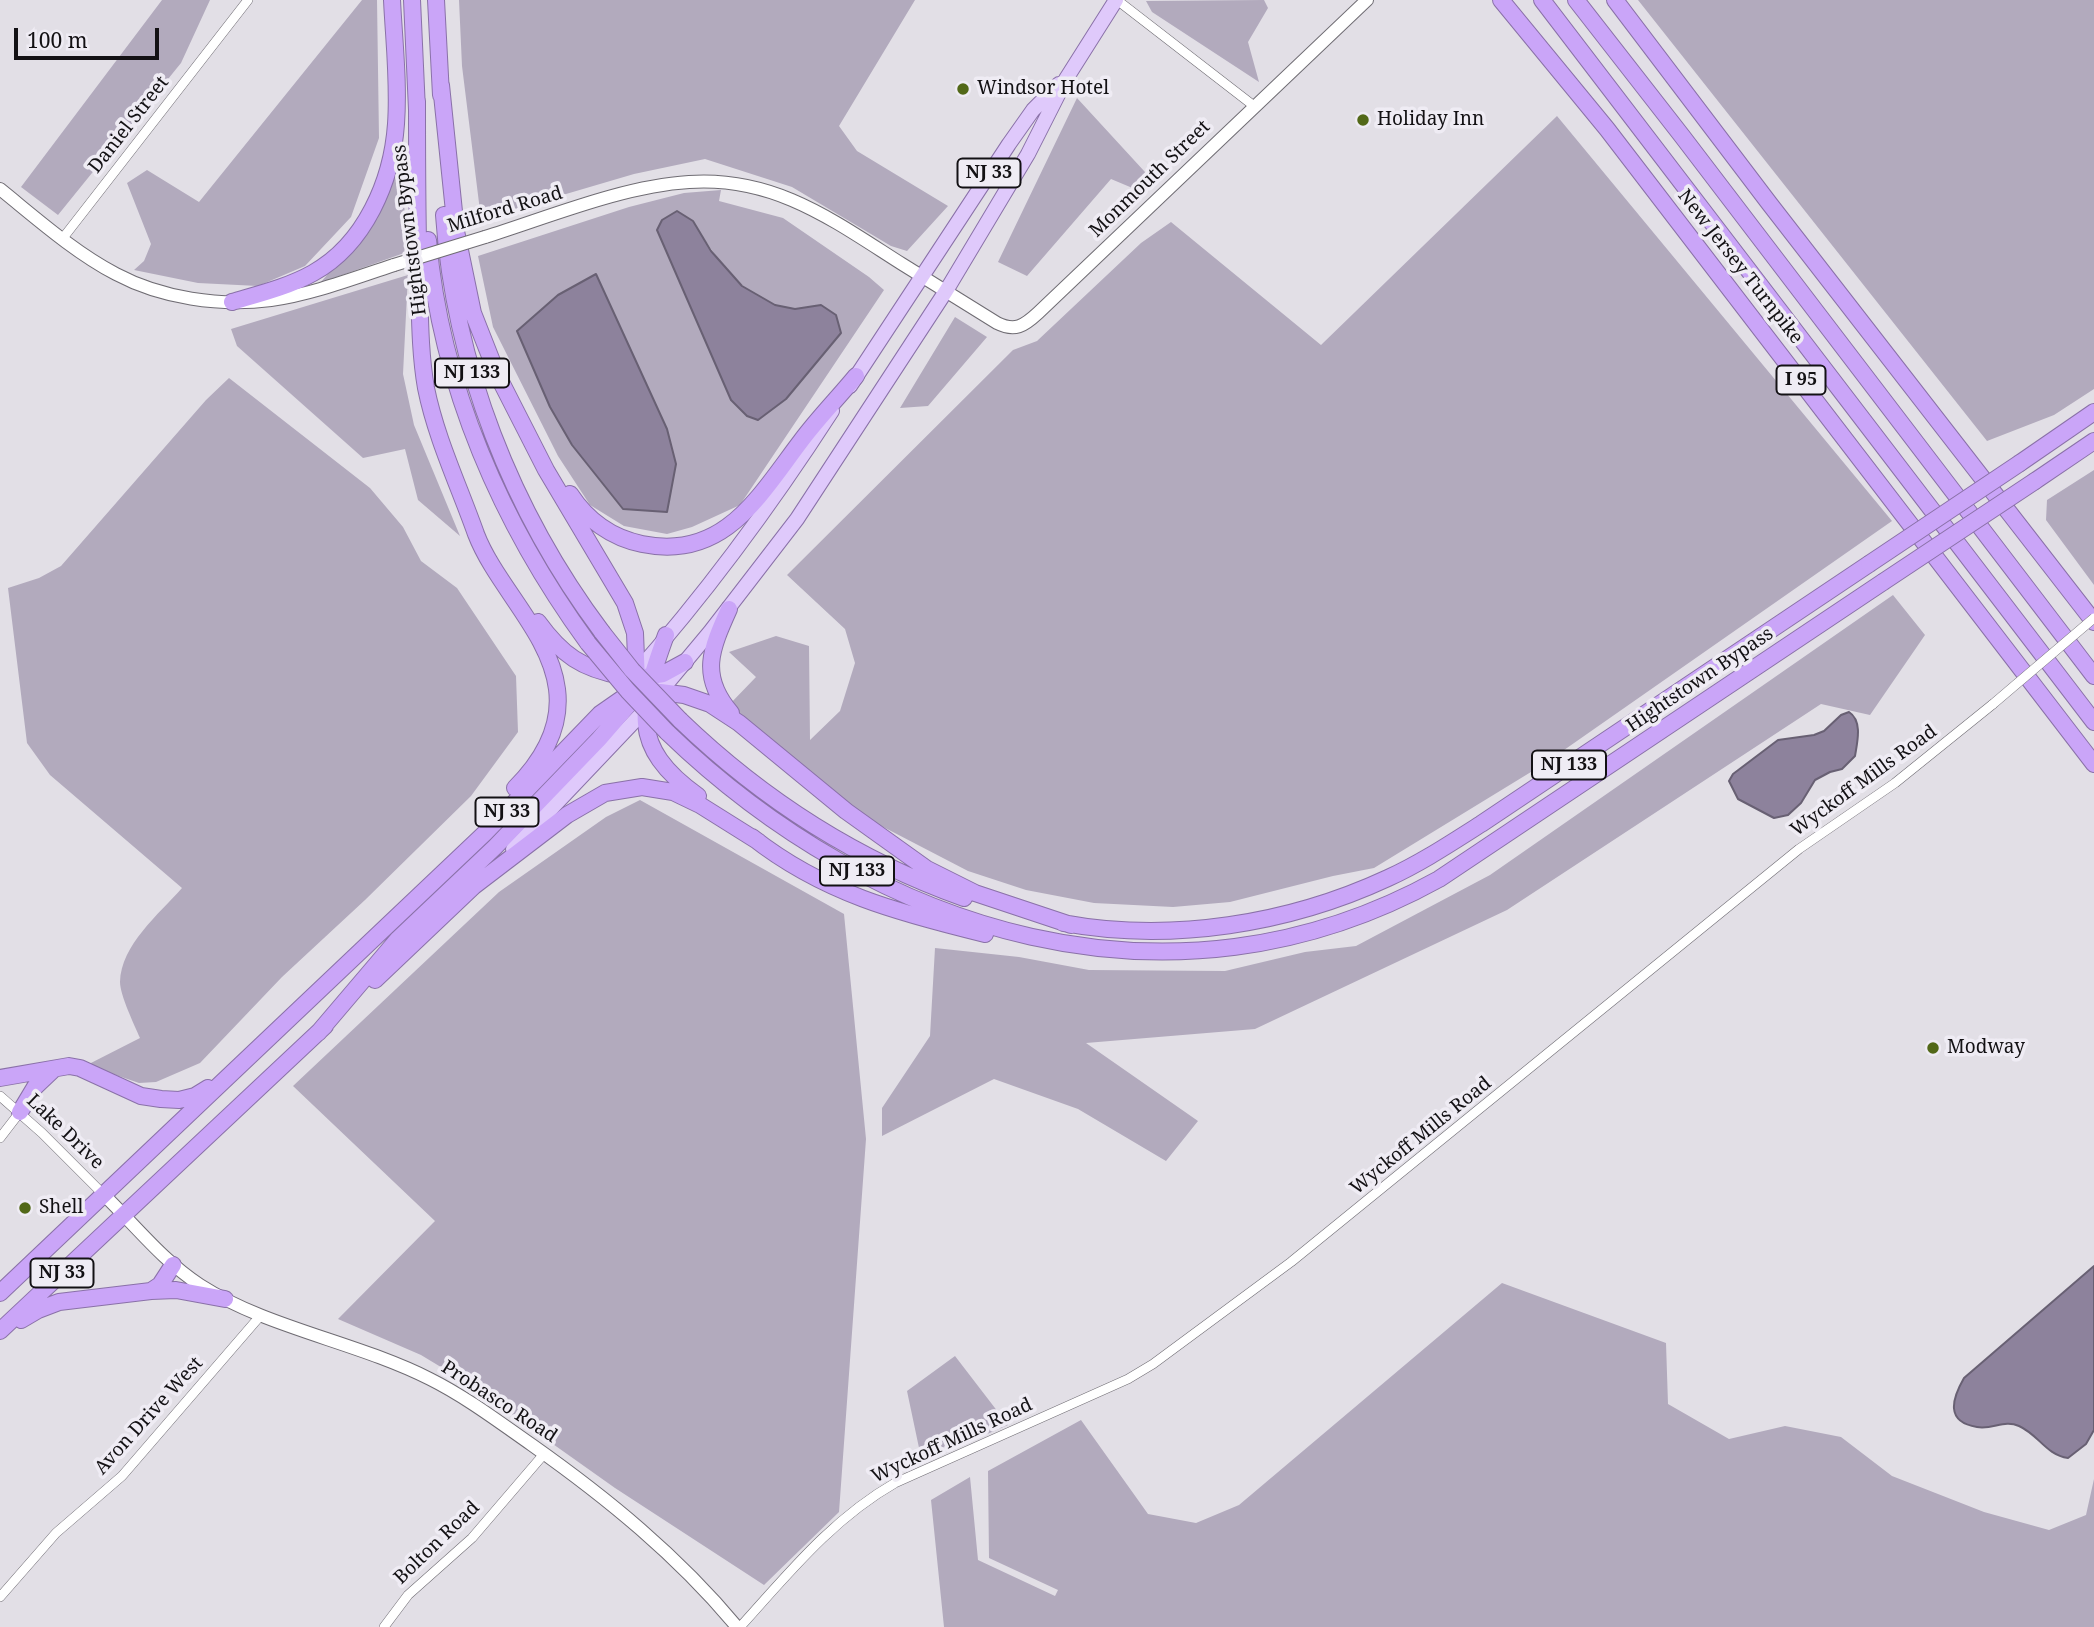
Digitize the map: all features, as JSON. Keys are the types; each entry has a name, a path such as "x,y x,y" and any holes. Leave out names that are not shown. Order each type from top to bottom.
{"highway":[{"path":"232,302 287,285 324,266 355,236 373,209 385,178 396,127 392,0"},
{"name":"Hightstown Bypass","path":"412,0 417,101 429,249 436,299 458,388 490,476 520,536 556,597 588,643 667,732 716,776 770,817 865,875 917,899 1013,933 1080,947 1160,953 1241,947 1318,930 1392,903 1470,860 2094,441"},
{"name":"Hightstown Bypass","path":"436,0 441,85 442,187 447,252 460,326 491,432 522,503 556,564 632,670 680,720 728,764 820,829 921,882 976,903 1071,925 1177,930 1230,925 1306,909 1390,877 1473,829 2094,412"},
{"name":"New Jersey Turnpike","path":"1501,0 1616,141 2094,764"},
{"name":"New Jersey Turnpike","path":"1542,0 2094,722"},
{"name":"New Jersey Turnpike","path":"1576,0 2094,677"},
{"path":"1615,0 1769,203 2094,620"},
{"path":"441,85 460,257 476,322 497,374 556,489 625,603 635,633 640,675 648,693 644,711 650,742 670,772 759,842"},
{"path":"410,906 463,840 532,770 549,741 557,709 557,689 548,657 478,538 438,433 424,377 417,101"},
{"path":"497,374 581,509 616,536 638,544 659,547 686,545 698,541 720,532 741,517 856,376"},
{"path":"461,491 510,579 554,644 569,657 585,666 611,674 668,672 685,662"},
{"path":"729,608 713,647 711,673 720,701 739,723"},
{"path":"640,675 666,635"},
{"path":"318,1033 398,939 528,814 619,717 648,693"},
{"path":"600,714 617,702 648,693 684,695 701,700 739,723 846,811 927,869 975,892 1071,925"},
{"name":"NJ 33","path":"0,1293 485,834 600,714"},
{"path":"474,886 576,808 605,793 624,788 654,788 682,796 822,882 887,909 1028,945 1080,947"},
{"name":"NJ 33","path":"0,1334 474,886"},
{"path":"0,1079 69,1066 141,1096 170,1100 195,1096 229,1076"},
{"path":"20,1112 35,1087 56,1068"},
{"path":"151,1291 160,1285 173,1265"},
{"path":"0,1334 38,1310 60,1302 176,1290 225,1299"}],"main road":[{"name":"NJ 33","path":"648,693 685,662 818,489 946,291 1028,154 1066,79 1117,0"},
{"name":"NJ 33","path":"666,635 755,522 1033,110 1066,79"},
{"name":"NJ 33","path":"600,714 640,675"},
{"name":"NJ 33","path":"474,886 576,786 644,711"}],"street":[{"name":"Daniel Street","path":"62,237 248,0"},
{"path":"1117,0 1254,106"},
{"name":"Monmouth Street","path":"946,291 1006,327 1021,326 1367,0"},
{"name":"Milford Road","path":"0,189 101,266 138,284 193,298 232,302 285,298 642,189 688,182 718,182 765,190 810,207 946,291"},
{"name":"Wyckoff Mills Road","path":"738,1627 822,1537 873,1496 895,1483 1128,1380 1291,1262 1799,849 1895,783 2094,620"},
{"name":"Lake Drive","path":"0,1096 20,1112 104,1195"},
{"path":"0,1138 20,1112"},
{"name":"Probasco Road","path":"104,1195 173,1265 201,1286 261,1315 390,1361 469,1402 544,1454 663,1548 738,1627"},
{"name":"Avon Drive West","path":"0,1597 55,1533 122,1476 261,1315"},
{"name":"Bolton Road","path":"384,1627 408,1595 472,1538 544,1454"}],"shaded area":[{"path":"162,0 210,0 181,63 58,215 21,187"},
{"path":"362,0 377,0 379,138 351,217 305,266 258,286 198,283 134,270 144,261 151,244 127,183 147,170 199,202"},
{"path":"459,0 915,0 839,126 857,151 948,206 907,251 891,246 792,187 705,159 634,174 481,219 462,66"},
{"path":"1264,0 1268,8 1248,42 1259,82 1152,12 1146,1"},
{"path":"1638,0 2094,0 2094,389 2054,415 1987,441"},
{"path":"1077,98 1156,184 1142,192 1111,179 1027,276 998,262"},
{"path":"1557,116 1892,521 1544,764 1374,868 1230,902 1173,907 1094,903 1026,890 968,871 864,817 728,706 756,677 729,652 776,636 809,646 810,740 840,711 855,663 845,629 787,575 1013,350 1037,341 1141,243 1171,222 1321,345"},
{"path":"401,150 407,252 320,283 377,219"},
{"path":"721,190 719,201 783,218 884,290 740,505 692,527 667,534 624,526 590,505 558,456 493,327 478,256 629,207 684,193","holes":["693,221 722,264 746,289 776,305 793,309 821,305 731,400","595,274 667,429 676,464 672,482 562,425 550,407 529,356"]},
{"path":"677,211 693,221 711,251 742,286 775,305 795,309 821,305 836,315 841,333 786,399 758,420 747,416 731,400 657,230 662,220"},
{"path":"596,274 667,429 676,464 667,512 623,509 572,445 550,407 517,331 558,295"},
{"path":"408,275 403,374 414,425 460,536 418,500 405,449 363,458 237,346 231,329"},
{"path":"955,317 987,337 928,406 900,408"},
{"path":"229,378 370,488 403,527 421,561 457,588 516,676 518,732 471,796 282,977 200,1063 156,1082 139,1083 87,1065 140,1038 122,994 122,968 143,931 182,888 50,775 27,743 8,588 39,578 61,566 206,400"},
{"path":"2094,470 2094,585 2046,520 2047,500"},
{"path":"1893,595 1925,635 1870,715 1821,704 1507,910 1255,1029 1086,1043 1198,1121 1166,1161 1078,1109 994,1079 882,1136 882,1108 930,1036 935,948 1019,957 1089,970 1225,971 1305,952 1356,946 1490,875"},
{"path":"1849,712 1858,726 1855,756 1842,769 1815,780 1801,803 1788,815 1774,818 1738,799 1729,781 1733,774 1778,740 1814,735 1824,731 1841,715"},
{"path":"640,800 844,914 866,1139 839,1512 764,1585 615,1488 464,1381 421,1355 338,1319 435,1221 293,1086 499,892 606,817"},
{"path":"2094,1266 2094,1430 2086,1444 2068,1458 2054,1453 2032,1434 2014,1424 1977,1427 1960,1420 1956,1415 1954,1401 1964,1378"},
{"path":"1502,1283 1666,1343 1668,1404 1729,1439 1785,1426 1841,1437 1892,1476 1984,1512 2049,1530 2086,1515 2094,1479 2094,1627 944,1627 931,1500 970,1477 978,1560 1055,1596 1058,1590 989,1558 988,1471 1081,1420 1148,1514 1196,1523 1239,1505"},
{"path":"955,1356 1008,1425 922,1462 907,1391"}],"place":[{"name":"Windsor Hotel","path":"963,89"},
{"name":"Holiday Inn","path":"1363,120"},
{"name":"Modway","path":"1933,1048"},
{"name":"Shell","path":"25,1208"}]}
